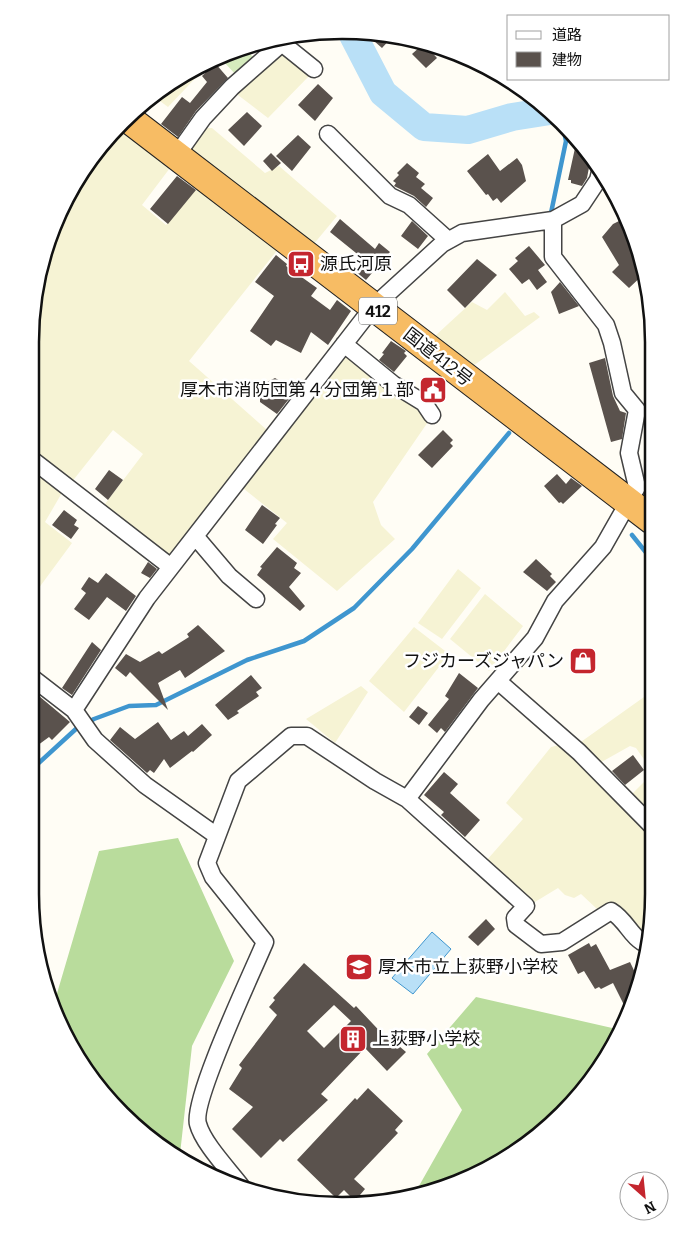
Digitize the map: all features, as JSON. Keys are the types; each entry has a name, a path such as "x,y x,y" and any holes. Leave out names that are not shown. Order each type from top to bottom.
{"highway":[{"name":"国道412号","path":"133,123 645,515"}],"street":[{"path":"284,45 314,69"},
{"path":"176,156 203,118 274,47"},
{"path":"328,134 390,196 410,205 448,240"},
{"path":"74,710 147,598 372,307 448,240 462,232 553,220 587,199 598,180"},
{"path":"407,799 498,681 535,638 555,601 603,547 637,487 629,453 637,410 623,392 606,325 553,256 553,220"},
{"path":"344,344 393,384 424,403 432,415"},
{"path":"39,465 171,566"},
{"path":"195,536 229,576 256,599"},
{"path":"498,681 579,752 645,819"},
{"path":"39,683 74,710 95,740 146,785 217,836"},
{"path":"234,1177 201,1133 196,1113 230,1020 265,942 210,870 207,863 238,781 291,736 307,736 375,781 407,799 526,906 515,918 516,924 542,944 562,942 611,911 622,917 637,939 641,942"}],"shaded area":[{"path":"281,49 312,73 268,118 234,92"},
{"path":"199,75 168,107 159,100"},
{"path":"202,124 207,128 212,128 265,173 279,166 337,216 313,245 188,150"},
{"path":"126,130 173,164 142,205 166,225 199,186 279,248 189,361 267,430 170,559 102,508 143,454 113,430 71,483 39,458 39,322 41,302 49,264 70,208 79,190 101,157"},
{"path":"505,292 525,316 534,312 540,317 473,366 435,336 472,302 487,310"},
{"path":"345,355 430,419 373,502 381,525 395,539 337,591 273,539 287,523 239,485"},
{"path":"39,472 63,491 45,522 72,543 39,588"},
{"path":"458,569 481,588 442,639 418,623"},
{"path":"485,594 523,626 489,671 450,639"},
{"path":"414,627 449,654 404,712 369,681"},
{"path":"361,686 368,692 335,743 306,719"},
{"path":"645,695 645,761 636,748 630,746 598,764 578,744"},
{"path":"559,745 582,762 645,828 645,914 643,936 631,917 616,908 603,911 597,909 581,894 574,898 565,895 558,888 530,905 486,861 523,819 506,803 551,747"},
{"path":"645,781 645,810 631,795"}],"green space":[{"path":"250,54 257,61 239,78 225,63"},
{"path":"178,838 234,961 192,1046 180,1150 157,1135 142,1122 101,1079 79,1046 57,995 99,851"},
{"path":"476,997 614,1028 605,1046 583,1079 527,1135 494,1157 476,1166 418,1187 462,1110 427,1054"}],"water":[{"path":"432,932 451,949 413,994 392,978"}],"building":[{"path":"373,40 387,42 382,48"},
{"path":"418,49 432,53 437,58 426,68 412,54"},
{"path":"217,66 228,78 196,111 178,137 161,124 182,97 190,103 207,82 202,76 208,70"},
{"path":"318,84 333,98 315,121 298,105"},
{"path":"247,112 262,126 244,146 228,130"},
{"path":"298,135 311,147 292,171 276,156"},
{"path":"575,148 589,167 587,178 582,186 571,183 571,180 568,180"},
{"path":"271,153 281,163 272,171 263,161"},
{"path":"488,154 500,171 517,158 522,165 526,181 501,203 497,198 493,201 488,194 486,195 467,171"},
{"path":"407,163 419,173 416,177 425,184 421,188 433,198 426,207 414,196 394,186 396,183 393,181 399,175 397,173"},
{"path":"177,176 196,190 168,224 150,209"},
{"path":"340,219 375,249 379,243 390,252 366,280 355,271 361,263 358,260 361,257 330,232"},
{"path":"412,221 428,236 418,249 401,236"},
{"path":"620,221 635,264 638,279 629,288 612,272 619,265 602,237 613,224"},
{"path":"529,246 545,265 538,270 547,282 537,290 529,279 522,284 509,269 518,261 515,258"},
{"path":"276,255 287,264 286,266 317,288 311,296 330,310 337,300 351,311 328,345 311,332 301,353 276,340 271,346 250,331 274,296 255,282"},
{"path":"477,259 497,275 465,308 447,290"},
{"path":"560,282 579,306 559,314 551,292"},
{"path":"391,341 406,351 404,353 407,356 394,372 379,360"},
{"path":"605,358 613,396 620,411 626,413 622,439 611,442 589,363"},
{"path":"275,378 296,390 277,414 260,402 260,394 268,389 267,382"},
{"name":"厚木市消防団第４分団第１部","path":"432,380 443,387 435,399 424,391"},
{"path":"443,430 453,440 450,443 453,446 432,468 418,455"},
{"path":"109,470 123,480 108,500 95,489"},
{"path":"557,474 566,484 571,478 582,486 563,504 559,503 544,486"},
{"path":"262,505 280,518 263,544 245,530"},
{"path":"64,510 77,520 74,525 79,528 71,539 52,525"},
{"path":"277,547 297,563 294,568 301,573 289,587 305,606 300,611 257,575 262,568 260,567"},
{"path":"536,559 552,574 550,576 556,582 547,591 523,572"},
{"path":"148,562 157,569 150,578 141,573"},
{"path":"106,573 136,596 126,611 107,597 89,620 74,609 86,593 81,589 89,577 98,583"},
{"path":"198,625 225,651 185,678 180,670 158,683 168,710 130,672 126,677 115,668 126,654 140,662 159,651 162,654 189,637 187,634"},
{"path":"92,642 101,650 72,695 62,688"},
{"path":"459,673 478,688 445,732 441,728 437,733 428,725 449,699 445,696"},
{"path":"251,675 262,688 256,692 259,696 237,711 239,713 228,720 215,705"},
{"path":"39,696 70,722 52,740 49,737 39,744"},
{"path":"418,706 428,713 419,725 409,717"},
{"path":"158,722 171,740 184,731 188,736 202,724 212,735 193,752 170,768 164,759 154,773 150,770 147,773 110,740 120,727 135,739"},
{"path":"633,755 644,770 625,785 612,771"},
{"path":"444,772 458,784 450,793 480,820 465,837 441,815 444,812 424,795"},
{"path":"486,919 495,929 478,946 468,937"},
{"path":"589,943 591,947 596,944 610,970 630,962 635,972 624,1005 613,983 601,989 599,987 595,989 584,971 578,974 568,955"},
{"path":"304,963 354,1008 356,1006 390,1042 392,1040 406,1052 387,1071 365,1048 321,1094 328,1100 283,1142 280,1139 261,1158 232,1129 253,1107 229,1089 242,1068 239,1065 277,1015 269,1007 275,1000 273,998","holes":["334,1005 351,1021 324,1048 307,1031"]},
{"path":"368,1088 403,1121 395,1130 398,1133 354,1179 365,1189 358,1197 351,1197 344,1190 335,1197 297,1160 355,1098 357,1100"}],"waterway":[{"path":"355,39 383,93 424,127 468,130 512,117 540,113"},
{"path":"551,213 565,137"},
{"path":"39,763 77,728 94,719 129,706 156,705 247,660 304,641 354,608 412,549 509,433"},
{"path":"632,535 645,551"}],"place":[{"name":"源氏河原","path":"301,264"},
{"name":"厚木市消防団第４分団第１部","path":"433,390"},
{"name":"フジカーズジャパン","path":"583,661"},
{"name":"厚木市立上荻野小学校","path":"359,967"},
{"name":"上荻野小学校","path":"353,1039"}]}
